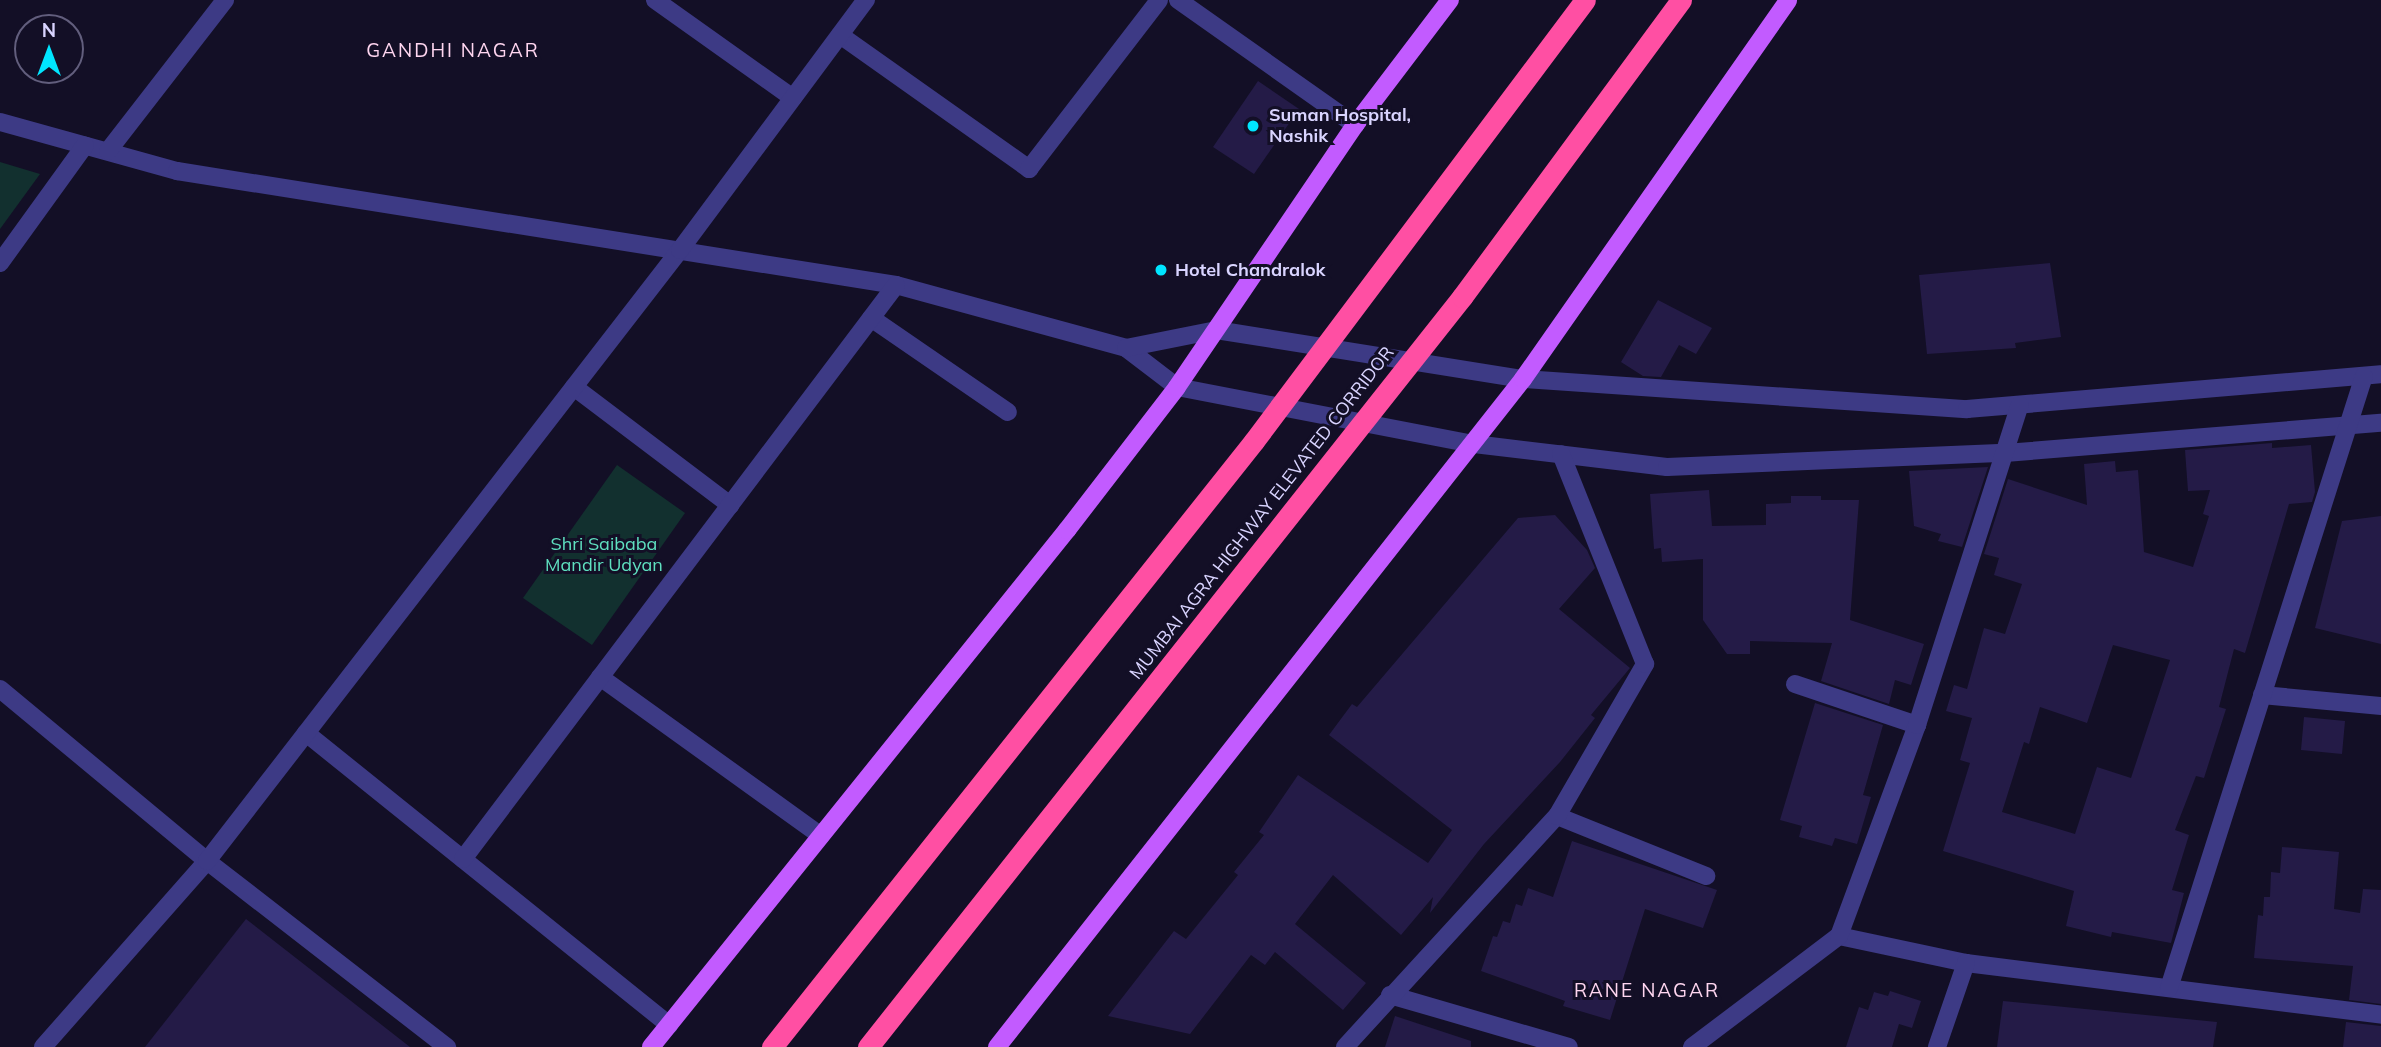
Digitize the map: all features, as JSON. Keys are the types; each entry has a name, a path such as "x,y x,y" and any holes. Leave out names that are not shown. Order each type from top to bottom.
{"highway":[{"path":"772,1047 1254,441 1585,0"},
{"name":"MUMBAI AGRA HIGHWAY ELEVATED CORRIDOR","path":"868,1047 1462,297 1596,111 1681,0"}],"main road":[{"path":"651,1047 1067,530 1177,387 1355,125 1450,0"},
{"path":"998,1047 1523,379 1788,0"}],"street":[{"path":"108,151 225,0"},
{"path":"655,0 793,98"},
{"path":"43,1047 207,861 680,250 866,0"},
{"path":"840,35 1029,169 1159,0"},
{"path":"1178,0 1355,125"},
{"path":"0,122 177,171 896,285 1126,348 1177,387 1474,443 1561,454 1667,467 2005,453 2381,423"},
{"path":"0,263 85,145"},
{"path":"463,859 896,285"},
{"path":"871,318 1008,412"},
{"path":"1126,348 1216,330 1523,379 1967,409 2373,375"},
{"path":"2169,988 2348,426 2373,375"},
{"path":"574,387 730,505"},
{"path":"1692,1047 1839,936 1917,725 2020,405"},
{"path":"1345,1047 1556,816 1645,664 1561,454"},
{"path":"600,677 821,836"},
{"path":"1795,684 1917,725"},
{"path":"0,689 207,861 447,1047"},
{"path":"2263,695 2381,706"},
{"path":"306,733 669,1024"},
{"path":"1556,816 1706,876"},
{"path":"1839,936 1966,963 2381,1015"},
{"path":"1937,1047 1966,963"},
{"path":"1390,995 1569,1047"}],"green space":[{"path":"0,162 40,174 0,229"},
{"name":"Shri Saibaba Mandir Udyan","path":"617,465 685,513 592,645 523,598"}],"building":[{"path":"1258,81 1299,109 1254,174 1213,147"},
{"path":"2050,263 2061,337 2015,343 2016,348 1927,354 1919,275"},
{"path":"1658,300 1712,328 1696,354 1679,345 1661,377 1643,376 1621,362"},
{"path":"2272,443 2272,448 2311,445 2315,492 2312,502 2289,504 2245,653 2234,649 2219,707 2226,709 2204,778 2196,776 2175,830 2189,835 2172,890 2184,893 2171,943 2112,932 2111,937 2066,926 2074,891 1943,851 1970,763 1960,760 1972,718 1946,711 1954,685 1967,689 1984,628 2005,634 2022,584 1994,575 1999,558 1984,554 2008,479 2087,505 2084,464 2115,461 2116,472 2138,470 2144,552 2193,567 2209,516 2203,514 2210,490 2188,491 2185,450","holes":["2113,645 2170,660 2131,778 2097,767 2075,834 2002,812 2024,742 2029,744 2040,707 2087,723"]},
{"path":"1988,467 1962,547 1938,541 1941,534 1914,526 1909,471"},
{"path":"1709,490 1712,526 1766,525 1766,504 1791,503 1791,496 1821,496 1821,500 1859,500 1850,620 1924,644 1911,685 1895,680 1889,704 1821,681 1832,643 1750,641 1750,654 1727,654 1703,620 1703,559 1662,562 1661,548 1654,549 1650,494"},
{"path":"1555,515 1587,550 1595,568 1559,609 1630,668 1591,715 1595,718 1560,762 1484,844 1430,913 1433,897 1401,935 1333,875 1295,924 1366,983 1343,1010 1275,952 1265,965 1251,955 1190,1034 1108,1016 1174,931 1186,939 1238,875 1234,872 1264,835 1259,832 1298,775 1428,863 1452,830 1329,735 1352,704 1357,707 1518,518"},
{"path":"2381,516 2381,644 2315,628 2342,521"},
{"path":"1815,703 1883,725 1863,795 1871,797 1857,844 1835,838 1832,846 1799,837 1802,826 1780,820"},
{"path":"2304,717 2345,721 2342,754 2301,750"},
{"path":"1572,841 1717,890 1703,928 1645,909 1610,1020 1563,1006 1565,1001 1481,971 1493,936 1497,937 1503,921 1510,923 1516,904 1522,906 1528,888 1553,897"},
{"path":"2282,847 2339,852 2334,909 2360,913 2363,889 2381,890 2381,1004 2349,1000 2353,966 2254,958 2258,915 2263,916 2264,897 2270,897 2271,872 2280,873"},
{"path":"246,919 410,1047 145,1047"},
{"path":"1890,991 1921,1001 1912,1028 1899,1024 1892,1047 1846,1047 1859,1007 1868,1010 1874,992 1888,996"},
{"path":"2003,1001 2217,1022 2213,1047 1997,1047"},
{"path":"1395,1016 1471,1041 1471,1047 1385,1047"},
{"path":"2346,1022 2381,1026 2381,1047 2343,1047"}],"place":[{"name":"Suman Hospital, Nashik","path":"1253,126"},
{"name":"Hotel Chandralok","path":"1161,270"}],"district":[{"name":"GANDHI NAGAR","path":"453,51"},
{"name":"RANE NAGAR","path":"1647,991"}]}
